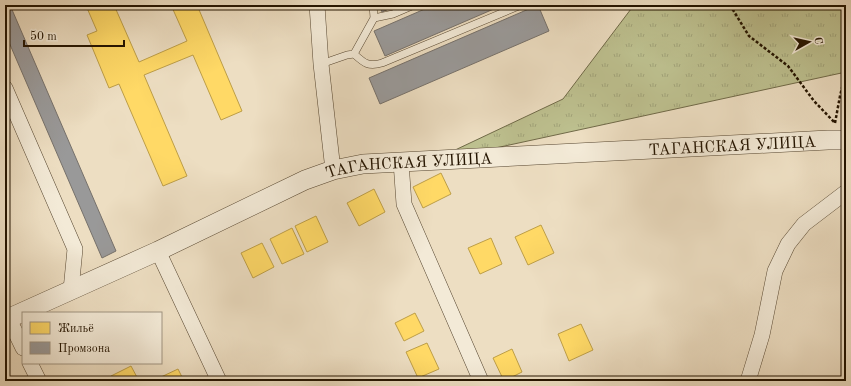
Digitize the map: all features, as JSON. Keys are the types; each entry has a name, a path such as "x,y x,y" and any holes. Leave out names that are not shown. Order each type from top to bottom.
{"street":[{"path":"317,5 321,64 333,170"},
{"path":"5,88 75,249 71,290"},
{"name":"ТАГАНСКАЯ УЛИЦА","path":"22,312 158,251 305,180 333,170 363,164 837,135"},
{"path":"401,162 404,204 481,381"},
{"path":"748,381 762,335 775,271 788,244 804,224 846,192"},
{"path":"158,251 219,381"},
{"name":"ТАГАНСКАЯ УЛИЦА","path":"7,319 22,312"},
{"path":"7,319 22,346"},
{"path":"30,364 39,381"}],"lane":[{"path":"354,54 371,26 374,18 373,5"},
{"path":"374,18 393,14 414,5"},
{"path":"321,64 354,54 368,64 374,65 382,63 521,5"}],"path":[{"path":"730,5 749,36 788,66 837,135"},
{"path":"837,135 840,96 846,71"}],"green space":[{"path":"634,5 846,5 846,72 454,157 453,151 563,99"}],"building: Жильё":[{"path":"94,5 114,5 139,62 187,41 171,5 197,5 242,111 221,120 193,55 144,75 187,176 163,186 119,84 109,88 87,35 97,31 87,8"},
{"path":"441,173 451,194 423,208 413,187"},
{"path":"374,189 385,212 359,226 347,203"},
{"path":"316,216 328,242 307,252 295,226"},
{"path":"541,225 554,253 528,265 515,237"},
{"path":"292,228 304,254 282,264 270,239"},
{"path":"491,238 502,264 480,274 468,248"},
{"path":"262,243 274,267 253,278 241,253"},
{"path":"415,313 424,331 404,341 395,323"},
{"path":"581,324 593,350 569,361 558,334"},
{"path":"427,343 439,369 418,378 406,352"},
{"path":"512,349 522,372 504,381 493,358"},
{"path":"131,366 139,381 114,381 111,376"},
{"path":"178,369 184,381 163,381 161,377"}],"building: Промзона":[{"path":"5,5 10,5 116,251 102,258 5,33"},
{"path":"379,5 398,5 382,12"},
{"path":"434,5 503,5 385,56 374,31"},
{"path":"538,5 549,31 380,104 369,78"}]}
